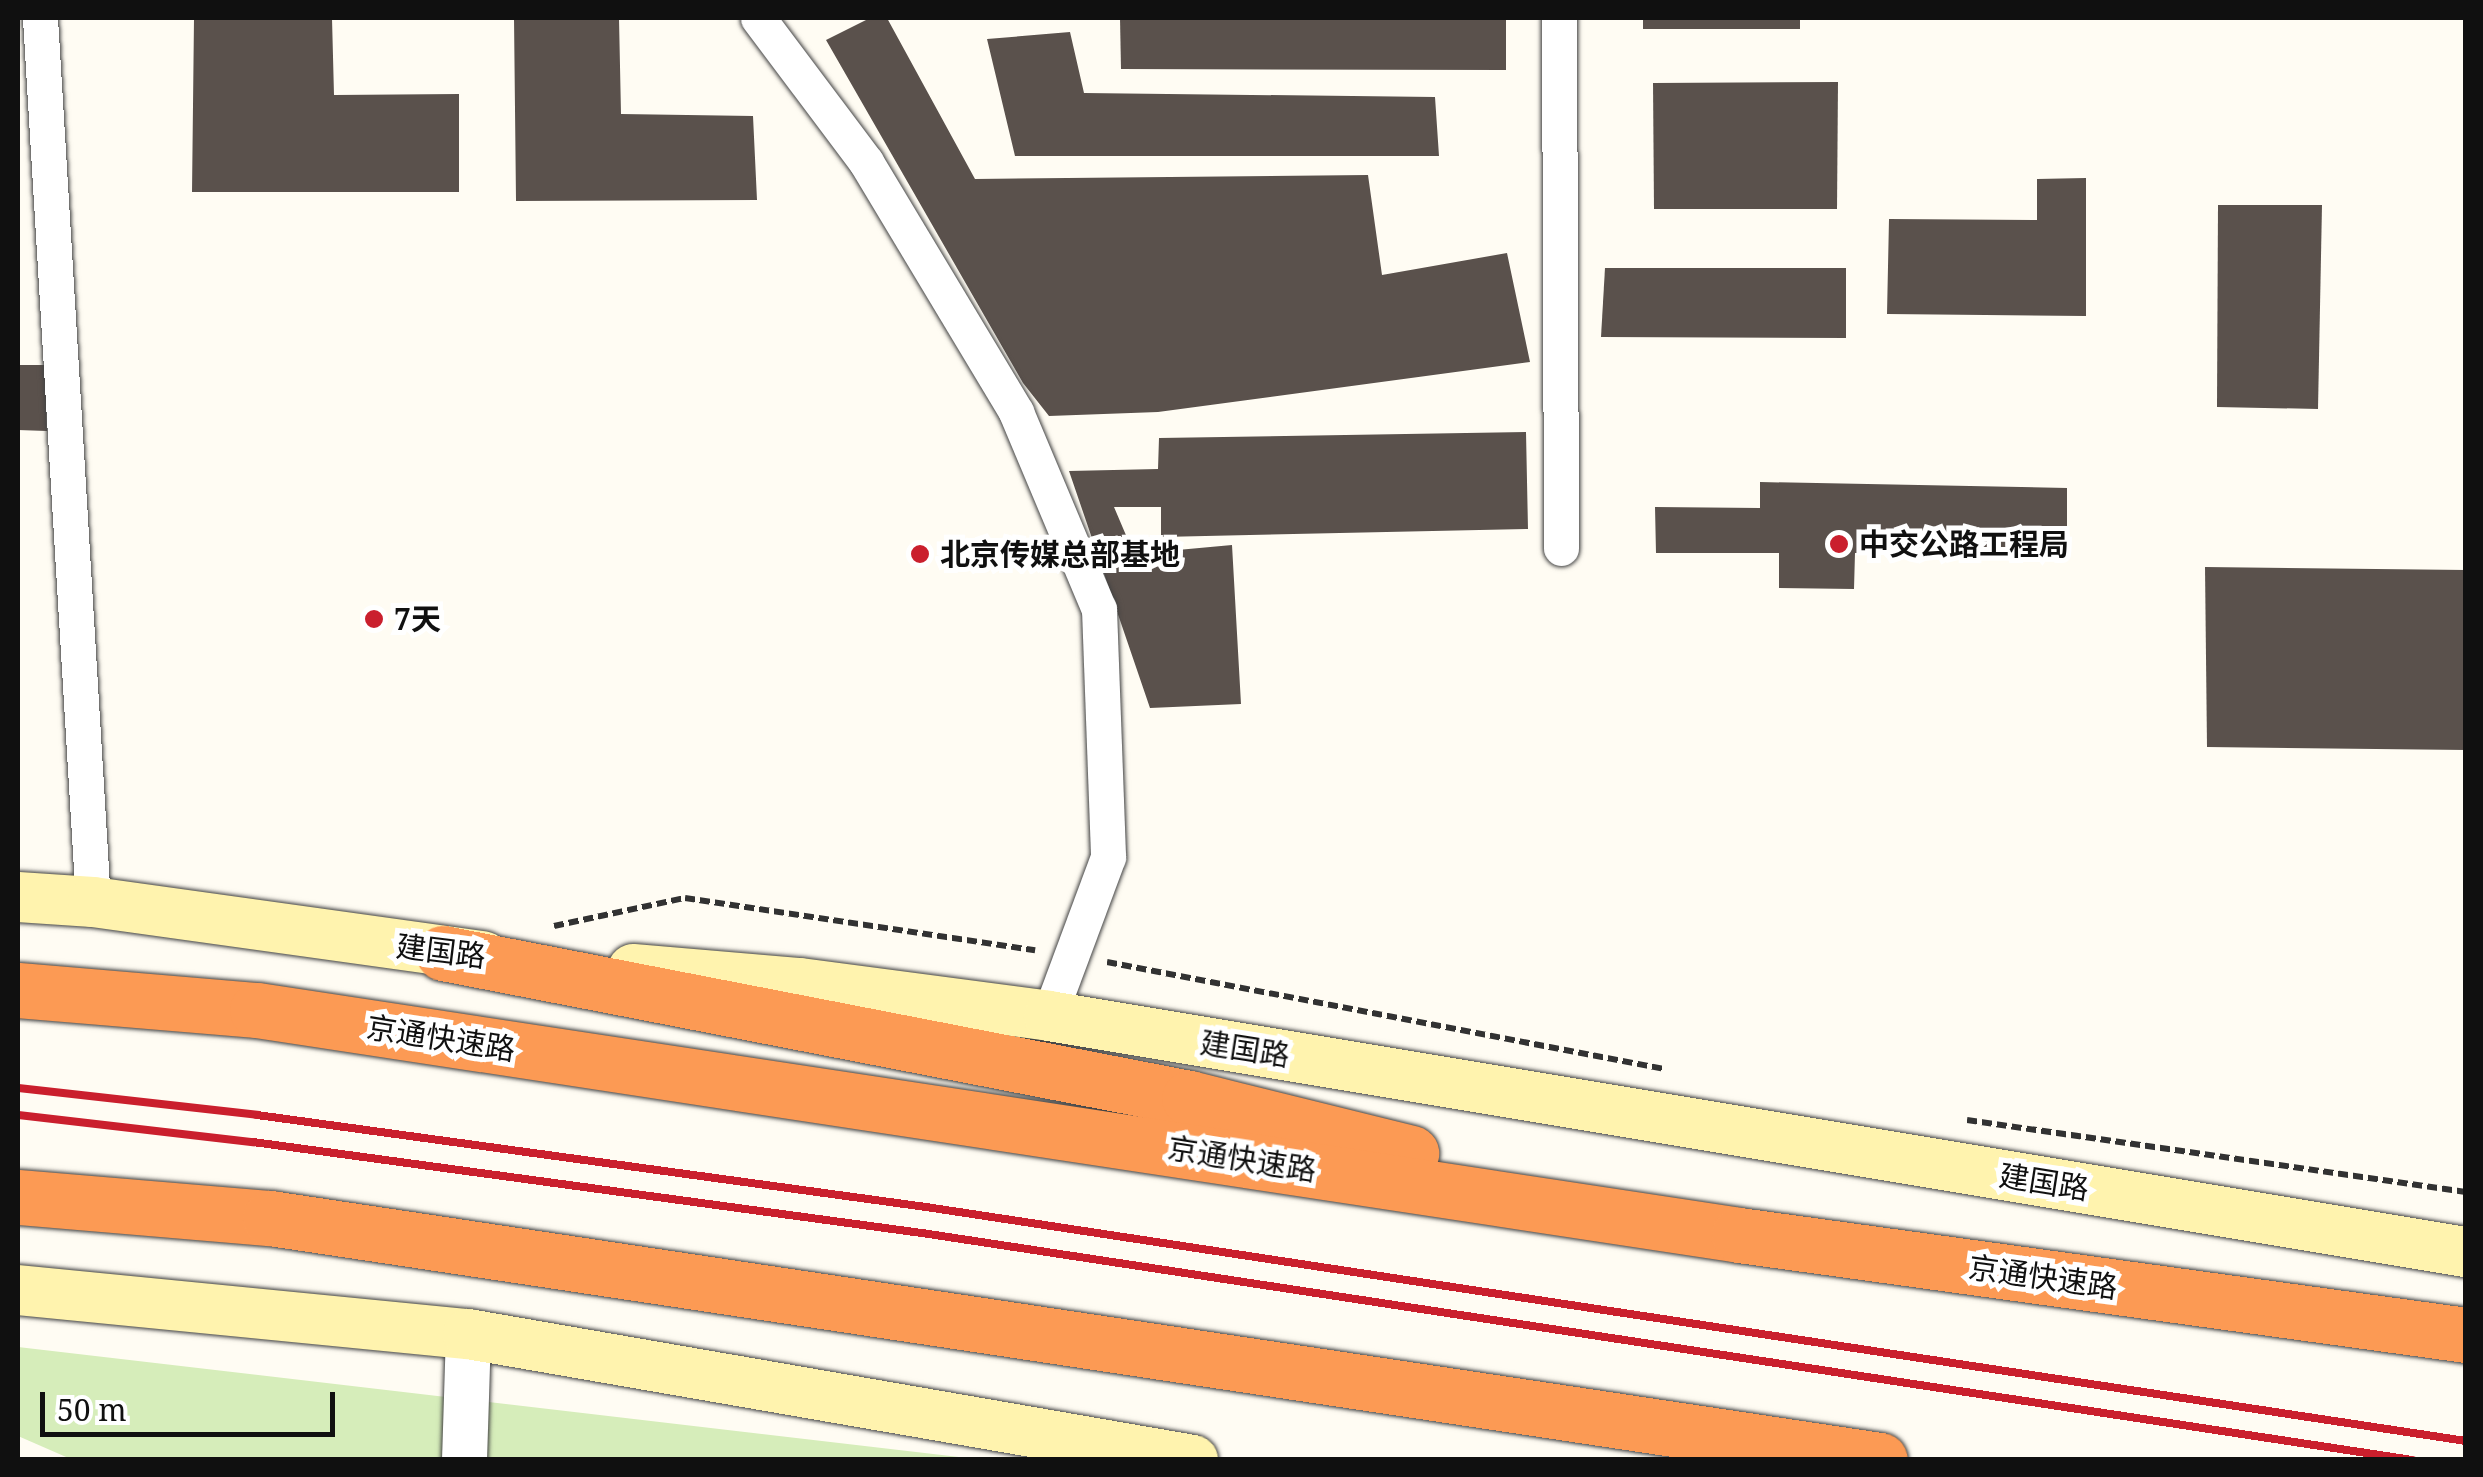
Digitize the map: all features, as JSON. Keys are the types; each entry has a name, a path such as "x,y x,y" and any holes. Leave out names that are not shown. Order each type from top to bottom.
{"highway":[{"path":"444,953 1189,1098 1739,1234"},
{"name":"京通快速路","path":"18,990 258,1010 1739,1234 2466,1336"},
{"path":"18,1197 270,1218 1880,1460"}],"main road":[{"name":"建国路","path":"18,896 93,902 444,953 800,983 1049,1016 2466,1252"},
{"path":"18,1290 468,1334 1193,1460"}],"street":[{"path":"40,18 93,902"},
{"path":"758,18 866,162 1016,412 1099,609 1108,857 1049,1016"},
{"path":"1559,18 1561,548"},
{"path":"464,1460 468,1334"}],"path":[{"path":"550,926 685,898 1072,955 1667,1070"},
{"path":"1958,1118 2466,1192"}],"green space":[{"path":"18,1347 976,1459 73,1460 18,1436"}],"building":[{"path":"194,18 332,18 334,95 459,94 459,192 192,192"},
{"path":"514,18 619,18 621,114 753,116 757,200 516,201"},
{"path":"870,18 887,18 975,179 1368,175 1382,275 1507,253 1530,362 1158,412 1049,416 1023,383 826,40"},
{"path":"1120,18 1506,18 1506,70 1121,69"},
{"path":"1643,18 1800,18 1800,29 1643,29"},
{"path":"1070,32 1084,93 1435,97 1439,156 1015,156 987,39"},
{"path":"1838,82 1837,209 1654,209 1653,83"},
{"path":"2086,178 2086,316 1887,314 1889,219 2037,220 2037,179"},
{"path":"2218,205 2322,205 2318,409 2217,407"},
{"path":"1605,268 1846,268 1846,338 1601,337"},
{"path":"18,365 45,365 47,431 18,430"},
{"path":"1526,432 1528,529 1161,537 1161,507 1114,507 1134,554 1232,545 1241,704 1150,708 1069,471 1158,469 1159,438"},
{"path":"1760,482 2067,488 2067,556 1855,553 1854,589 1779,588 1779,553 1656,553 1655,507 1760,508"},
{"path":"2205,567 2466,570 2466,750 2207,747"}],"railway":[{"path":"18,1088 257,1115 926,1207 2466,1441"},
{"path":"18,1115 253,1142 922,1233 2412,1460"}],"place":[{"name":"中交公路工程局","path":"1839,544"},
{"name":"北京传媒总部基地","path":"920,554"},
{"name":"7天","path":"374,619"}]}
